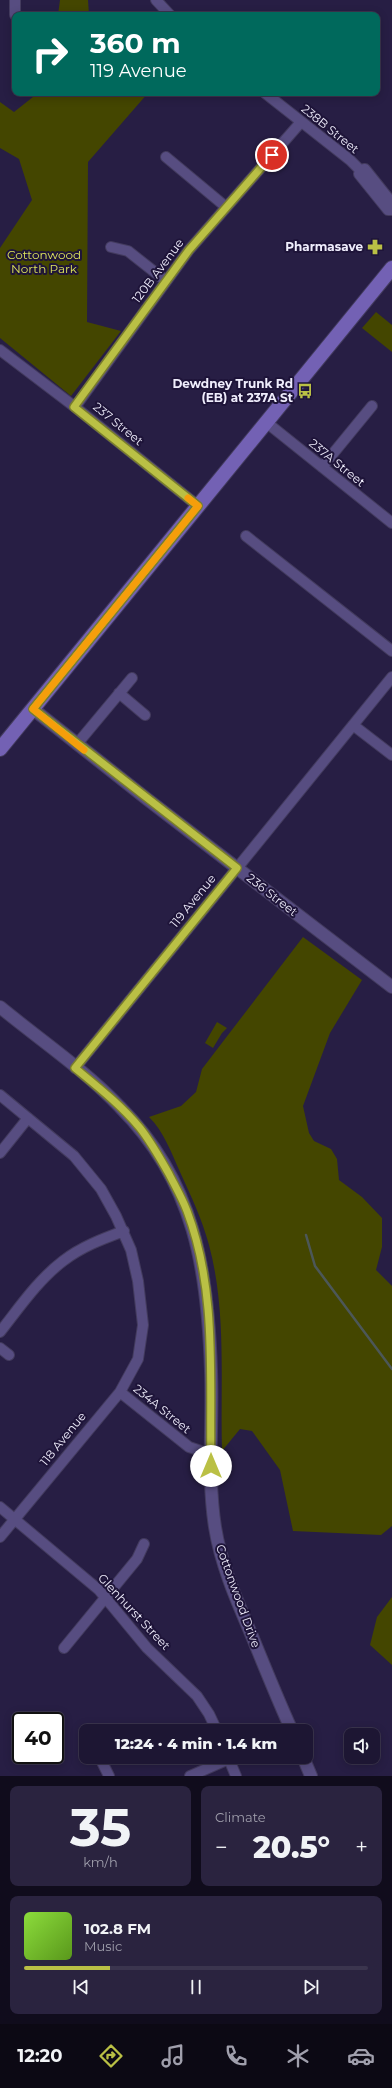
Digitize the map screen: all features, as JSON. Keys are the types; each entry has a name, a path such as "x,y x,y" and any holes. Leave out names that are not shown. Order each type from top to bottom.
{"main road":[{"path":"0,748 392,268"}],"street":[{"path":"15,0 15,12"},
{"path":"156,0 167,12"},
{"name":"238B Street","path":"269,96 360,170 365,169 392,204"},
{"name":"120B Avenue","path":"74,407 189,250 301,122"},
{"path":"166,157 226,207"},
{"name":"238B Street","path":"360,170 359,174 380,202 388,210 392,210"},
{"path":"111,246 128,251 166,281"},
{"name":"237 Street","path":"0,350 198,506"},
{"path":"322,467 372,406"},
{"name":"237A Street","path":"266,422 392,523"},
{"path":"246,536 392,650"},
{"name":"119 Avenue","path":"75,1068 392,677"},
{"path":"77,744 132,678"},
{"path":"119,693 145,715"},
{"name":"236 Street","path":"33,709 392,987"},
{"path":"354,725 392,755"},
{"name":"Cottonwood Drive","path":"0,1007 119,1105 140,1128 158,1155 187,1211 200,1255 209,1310 211,1374 210,1454 213,1508 219,1547 241,1611 289,1724"},
{"name":"118 Avenue","path":"0,1095 74,1156 92,1176 109,1202 124,1232 135,1266 144,1326 140,1354 134,1370 120,1392 0,1537"},
{"path":"0,1153 28,1118"},
{"path":"0,1332 41,1281 62,1261 86,1246 124,1232"},
{"path":"0,1348 9,1355"},
{"name":"234A Street","path":"120,1392 188,1447 210,1454"},
{"name":"Glenhurst Street","path":"0,1507 106,1598 147,1648 197,1696 214,1724"},
{"path":"64,1648 137,1559 144,1544"},
{"path":"103,1764 109,1776"},
{"path":"190,1776 215,1764"},
{"path":"231,1764 236,1776"},
{"path":"306,1764 311,1776"}],"green space":[{"path":"60,0 88,0 89,12 58,12"},
{"name":"Cottonwood North Park","path":"34,96 145,96 88,162 87,322 121,331 71,396 0,338 0,248 32,200 19,159 0,148 0,102 14,112"},
{"path":"376,312 392,325 392,352 362,328"},
{"path":"303,937 362,980 330,1033 303,1106 309,1133 314,1141 331,1149 337,1159 339,1180 362,1197 382,1218 382,1247 376,1270 392,1286 392,1526 381,1535 293,1531 280,1470 252,1431 240,1429 222,1451 222,1348 215,1270 200,1217 167,1143 159,1129 149,1117 181,1106 196,1092 202,1069"},
{"path":"217,1022 227,1028 222,1033 213,1048 205,1043"},
{"path":"392,1597 392,1665 370,1645 377,1617"}],"waterway":[{"path":"306,1235 315,1266 392,1369"}],"slow traffic":[{"path":"84,750 33,709 198,506 188,498"}],"place":[{"name":"Pharmasave","path":"375,247"},
{"name":"Dewdney Trunk Rd (EB) at 237A St","path":"305,391"}],"route":[{"path":"211,1466 209,1310 200,1255 187,1211 180,1195 148,1138 119,1105 75,1068 237,868 33,709 198,506 74,407 189,250 272,155"}]}
